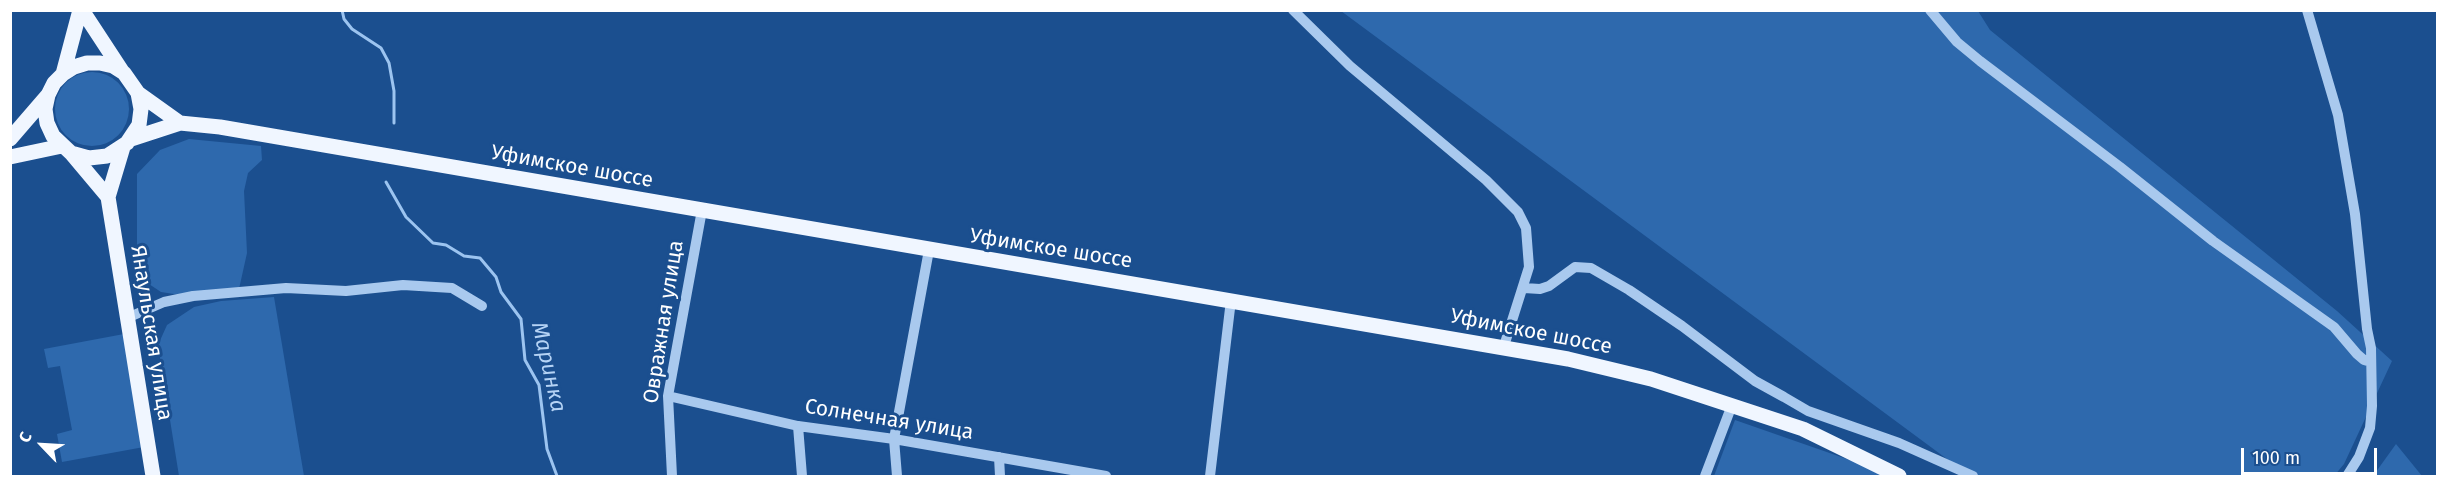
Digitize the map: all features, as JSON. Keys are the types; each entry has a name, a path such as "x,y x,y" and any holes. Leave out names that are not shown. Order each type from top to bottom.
{"main road":[{"path":"81,10 138,93 180,123"},
{"path":"63,74 81,10"},
{"path":"10,139 26,124 48,95 54,83 74,66 100,63 113,66 124,73"},
{"path":"48,95 45,109 47,123 53,136 108,197 127,143 139,125 141,109 138,93"},
{"path":"10,157 66,149 89,158 107,156 127,143 180,123"},
{"name":"Уфимское шоссе","path":"180,123 220,127 929,250 1504,346 1568,359 1651,379 1803,429 1899,477"},
{"name":"Янаульская улица","path":"108,197 153,477"}],"street":[{"path":"1293,10 1350,66 1486,180 1518,212 1526,228 1529,267 1504,346"},
{"path":"1930,10 1958,42 1980,61 2121,167 2213,241 2334,327 2357,354 2371,362"},
{"path":"2307,10 2338,115 2355,214 2371,362 2370,428 2360,457 2347,477"},
{"name":"Овражная улица","path":"672,477 668,396 702,210"},
{"path":"897,477 894,439 929,250"},
{"path":"1524,288 1540,289 1549,286 1575,267 1591,268 1629,290 1682,326 1755,381 1808,411 1899,443 1973,477"},
{"path":"127,318 164,302 192,296 286,288 346,291 404,285 452,288 482,306"},
{"path":"1210,477 1231,300"},
{"name":"Солнечная улица","path":"668,396 798,426 894,439 1100,476"},
{"path":"1705,477 1732,405"},
{"path":"798,426 802,477"},
{"path":"999,458 1000,477"}],"shaded area":[{"path":"1341,11 1978,11 1990,30 2337,311 2392,361 2344,464 2334,476 1970,476"},
{"path":"92,72 113,78 123,88 129,109 123,130 113,140 92,146 71,140 61,130 55,109 61,88 71,78"},
{"path":"189,139 261,146 262,160 248,173 244,191 247,253 239,289 180,295 161,292 146,282 137,247 137,174 160,150"},
{"path":"274,297 304,476 179,476 158,345 167,325 194,307 221,301"},
{"path":"124,334 144,447 62,462 57,434 72,430 60,366 48,368 44,349"},
{"path":"1735,420 1864,465 1884,476 1714,476"},
{"path":"2396,444 2422,476 2373,476"}],"waterway":[{"name":"Маринка","path":"342,10 344,19 352,29 381,48 389,63 394,91 394,123"},
{"name":"Маринка","path":"386,182 406,217 433,243 446,245 464,256 480,258 496,277 501,292 521,319 525,360 539,385 547,449 557,476"}]}
